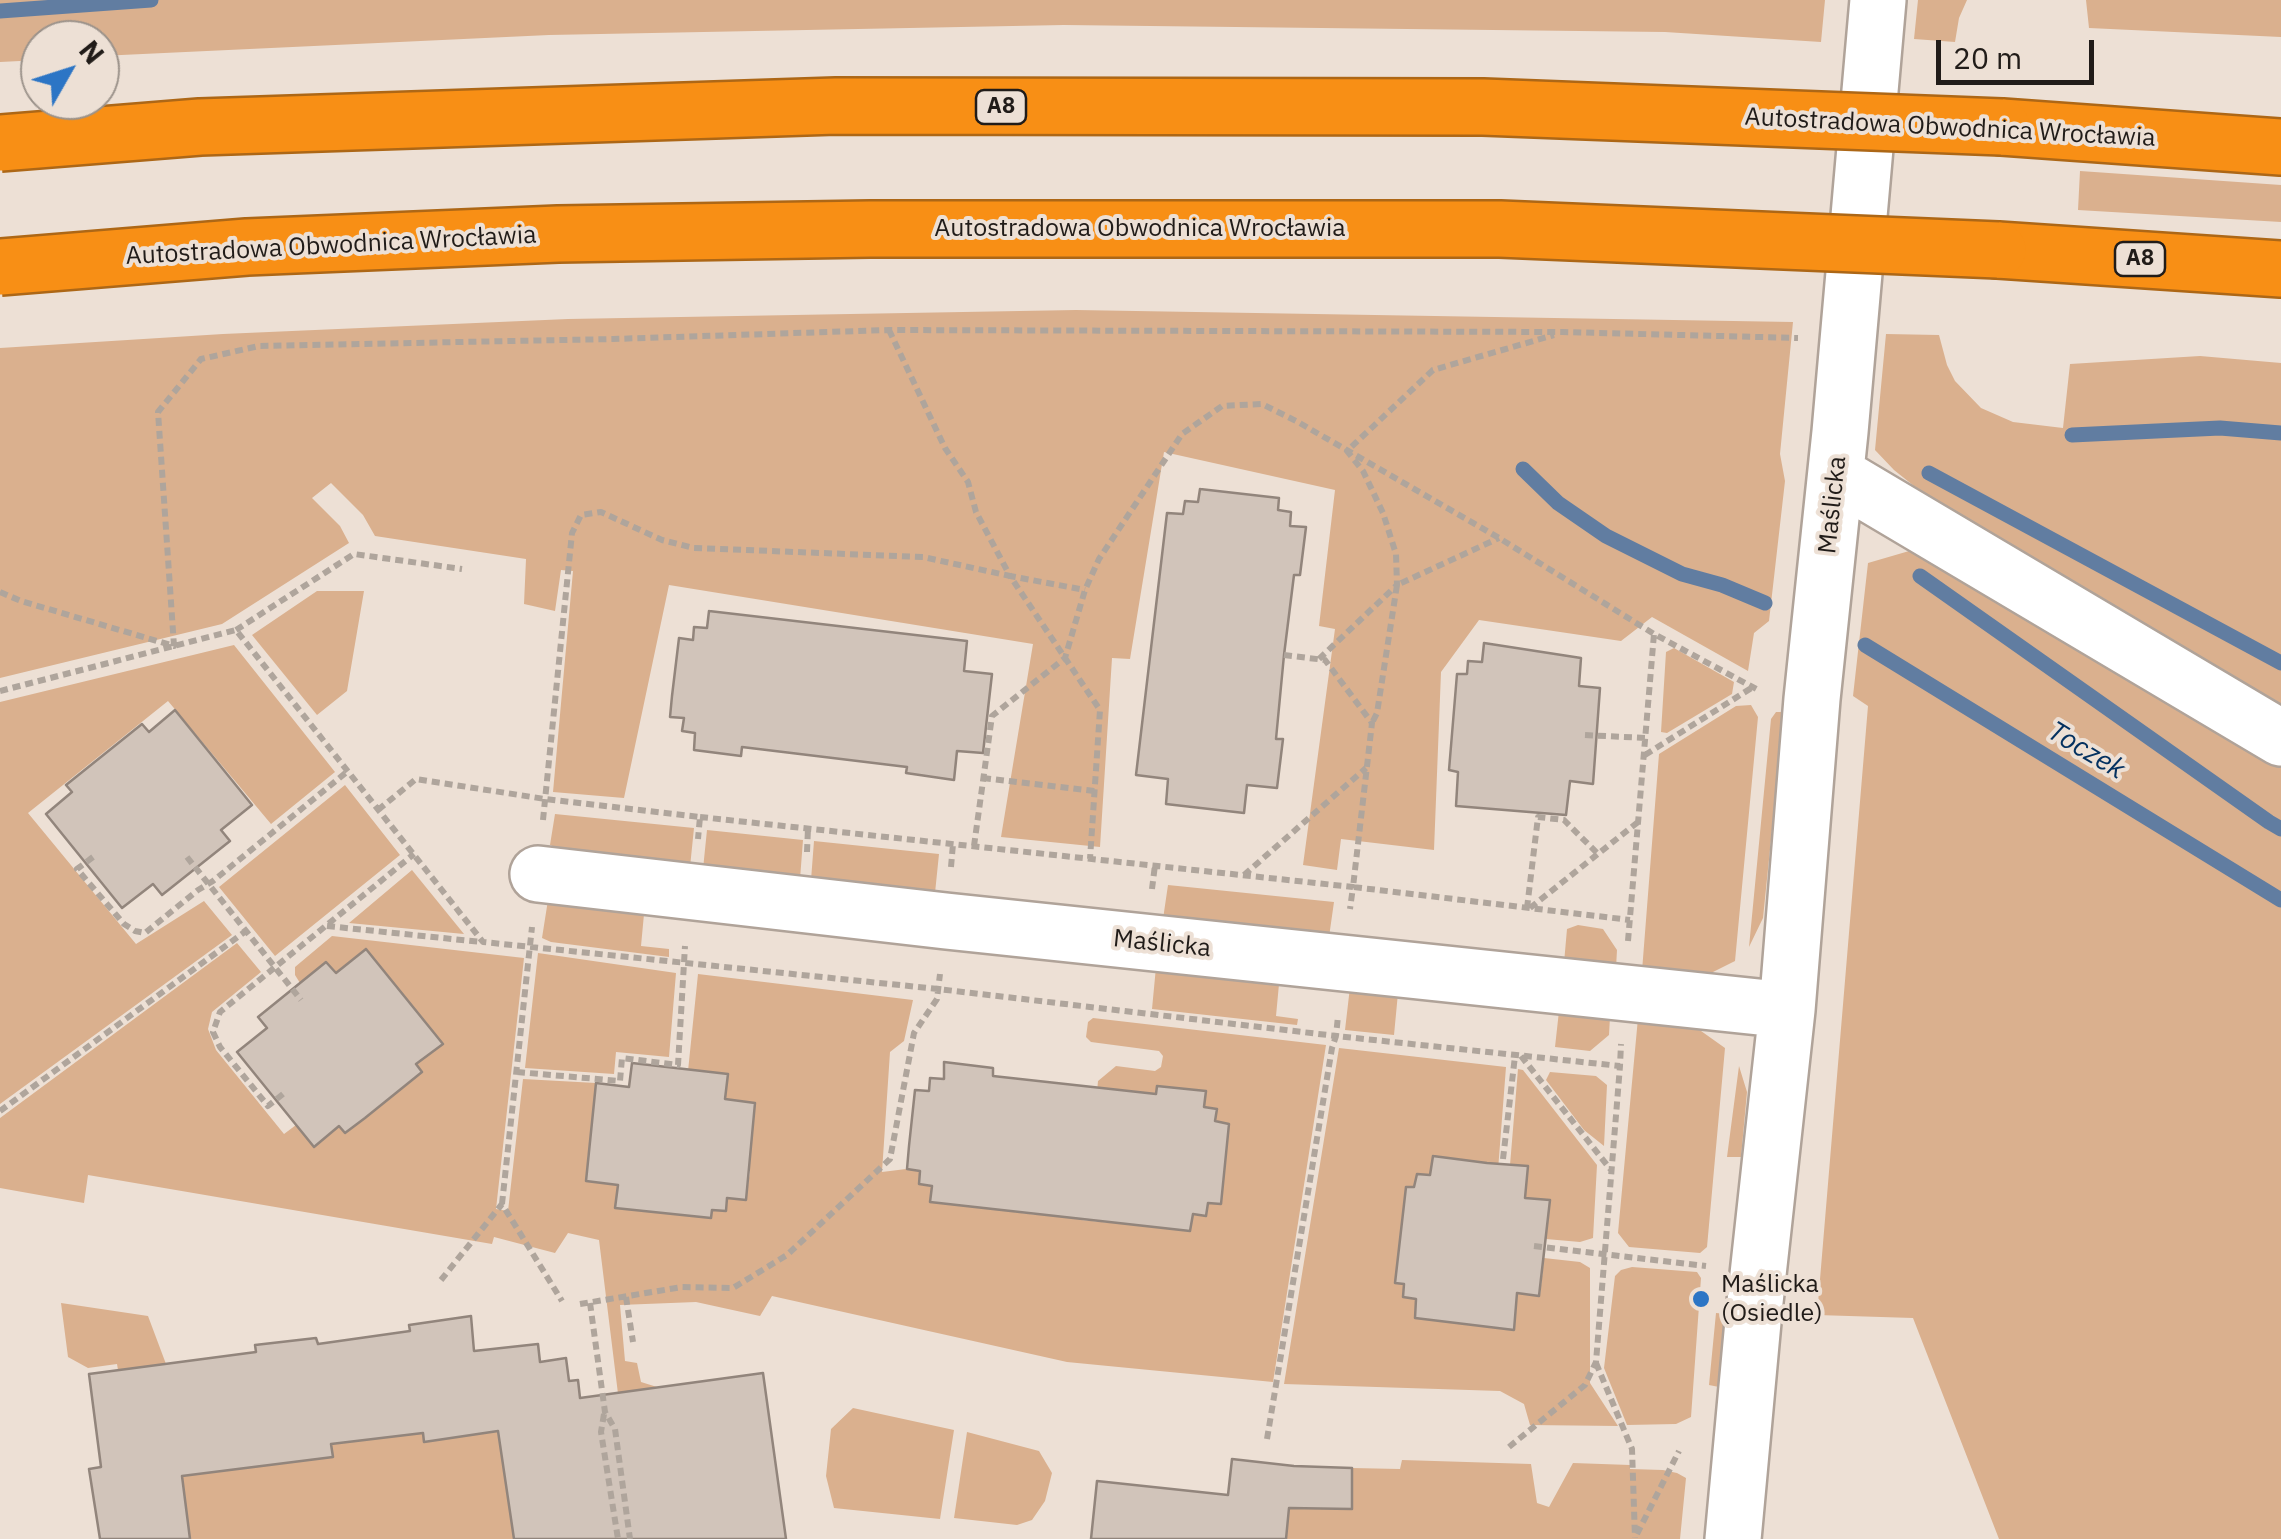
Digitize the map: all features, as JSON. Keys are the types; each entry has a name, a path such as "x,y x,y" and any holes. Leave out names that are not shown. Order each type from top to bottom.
{"highway":[{"name":"Autostradowa Obwodnica Wrocławia","path":"0,143 200,126 836,106 1483,108 2002,127 2281,147"},
{"name":"Autostradowa Obwodnica Wrocławia","path":"0,267 247,246 558,234 870,228 1500,229 1998,250 2281,269"}],"street":[{"name":"Maślicka","path":"1733,1539 1787,1010 1812,699 1878,0"},
{"path":"1836,474 2281,738"},
{"name":"Maślicka","path":"538,874 1787,1010"}],"path":[{"path":"890,330 946,448 968,482 976,512 1010,576 1100,710 1090,859"},
{"path":"174,646 158,412 201,359 259,346 890,330 1563,332 1798,338"},
{"path":"1347,450 1434,370 1563,332"},
{"path":"974,846 992,716 1065,658 1085,590 1099,559 1182,434 1222,406 1262,404 1499,538 1654,634 1765,693"},
{"path":"1347,450 1363,471 1383,513 1396,554 1397,585 1372,722 1353,887 1630,920"},
{"path":"441,1280 502,1204 569,555 572,533 581,515 601,512 662,540 694,548 923,558 1085,590"},
{"path":"1318,659 1397,585 1499,538"},
{"path":"0,691 236,630 354,554 462,569"},
{"path":"0,592 174,646"},
{"path":"236,630 483,942"},
{"path":"1509,1447 1585,1385 1596,1362 1654,634"},
{"path":"1284,656 1325,660 1372,722"},
{"path":"1644,756 1753,687"},
{"path":"1584,736 1645,738"},
{"path":"1244,876 1366,768"},
{"path":"93,856 77,869 124,924 145,932 348,771"},
{"path":"983,778 1095,791"},
{"path":"378,810 416,780 466,788"},
{"path":"1528,908 1538,817 1564,820 1598,854"},
{"path":"1528,908 1638,822"},
{"path":"630,1539 615,1430 605,1412 585,1303 682,1287 732,1288 787,1256 890,1159 914,1033 937,998 953,844"},
{"path":"283,1094 268,1106 220,1047 214,1032 220,1012 414,854"},
{"path":"187,856 301,1000"},
{"path":"326,926 938,989"},
{"path":"0,1111 246,931"},
{"path":"1267,1439 1336,1036 1620,1066"},
{"path":"1504,1159 1518,1056"},
{"path":"1518,1056 1612,1171"},
{"path":"502,1204 562,1301"},
{"path":"1534,1246 1713,1267"},
{"path":"626,1297 633,1342"},
{"path":"1596,1362 1632,1449 1634,1539"},
{"path":"605,1412 602,1432 618,1539"},
{"path":"1634,1539 1679,1451"}],"shaded area":[{"path":"0,0 1825,0 1821,42 1665,32 1064,25 549,35 120,55 120,20 20,20 20,61 0,62"},
{"path":"1918,0 1967,0 1955,42 1914,39"},
{"path":"2086,0 2281,0 2281,37 2089,28"},
{"path":"2080,171 2281,185 2281,222 2078,210"},
{"path":"1076,310 1793,322 1780,454 1785,481 1769,621 1754,633 1748,671 1652,617 1621,641 1479,620 1441,672 1434,850 1341,839 1337,870 1303,865 1335,629 1319,626 1335,490 1164,452 1130,659 1112,658 1100,847 1001,837 1033,644 669,585 624,798 553,792 573,571 561,570 555,611 524,604 526,559 375,536 363,515 331,483 312,498 340,526 349,543 222,624 0,678 0,348 568,319"},
{"path":"1886,334 1939,335 1955,381 1981,408 2013,422 2063,428 2070,364 2200,356 2281,363 2281,707 1914,486 1894,470 1875,450"},
{"path":"1916,549 2281,766 2281,1539 1999,1539 1913,1318 1817,1315 1868,706 1853,696 1868,563"},
{"path":"317,591 364,591 347,691 317,715 252,635"},
{"path":"234,645 335,772 271,824 168,701 28,813 136,944 204,901 232,935 0,1104 0,702"},
{"path":"1674,648 1734,682 1732,694 1667,733 1661,732 1666,652"},
{"path":"1751,705 1758,717 1735,961 1707,975 1642,971 1659,754 1736,706"},
{"path":"1776,712 1784,712 1763,918 1749,947 1771,719"},
{"path":"345,785 400,855 275,956 219,887"},
{"path":"555,814 694,828 690,867 562,850 550,845"},
{"path":"707,830 803,840 800,879 703,869"},
{"path":"814,841 939,854 935,893 811,880"},
{"path":"412,870 464,934 349,923"},
{"path":"1168,885 1334,902 1329,937 1163,919"},
{"path":"548,900 644,914 641,946 669,949 669,957 542,938"},
{"path":"1578,925 1603,929 1617,950 1616,968 1564,963 1567,929"},
{"path":"332,936 524,958 496,1209 508,1211 523,1079 596,1083 596,1155 588,1154 586,1180 618,1185 616,1208 711,1218 712,1210 726,1211 727,1198 746,1199 750,1171 742,1169 745,1129 753,1129 755,1103 725,1099 727,1074 688,1071 698,974 913,1000 904,1041 890,1052 882,1172 920,1171 919,1184 932,1186 931,1202 1037,1215 1081,1209 1081,1220 1112,1223 1113,1213 1142,1226 1190,1231 1193,1214 1206,1215 1208,1203 1221,1203 1229,1124 1215,1121 1217,1109 1204,1107 1205,1091 1158,1086 1155,1098 1097,1092 1098,1081 1116,1066 1155,1071 1161,1067 1163,1056 1159,1051 1091,1042 1086,1037 1088,1022 1093,1018 1326,1045 1273,1382 1067,1362 772,1296 760,1316 696,1302 620,1305 625,1361 637,1363 641,1382 657,1387 621,1418 599,1240 568,1233 555,1253 494,1237 492,1244 88,1175 84,1203 0,1188 0,1118 237,943 261,972 212,1012 208,1029 216,1050 284,1134 296,1125 314,1147 339,1126 345,1133 421,1072 416,1064 443,1044 366,949 335,973 300,983 295,967"},
{"path":"538,953 676,973 669,1057 616,1052 614,1074 525,1068"},
{"path":"1156,967 1279,984 1276,1016 1298,1019 1297,1025 1152,1009"},
{"path":"1350,987 1398,993 1394,1035 1345,1030"},
{"path":"1559,1011 1610,1017 1609,1035 1590,1051 1555,1047"},
{"path":"1638,1018 1694,1026 1725,1048 1707,1247 1700,1253 1629,1247 1618,1233"},
{"path":"1339,1048 1506,1067 1498,1170 1433,1156 1430,1175 1417,1174 1414,1187 1406,1187 1401,1224 1409,1226 1408,1244 1399,1245 1395,1283 1404,1284 1404,1297 1416,1299 1416,1318 1446,1322 1487,1317 1487,1327 1513,1330 1517,1293 1540,1295 1544,1258 1580,1262 1590,1268 1590,1383 1618,1426 1530,1425 1524,1404 1500,1391 1284,1384"},
{"path":"1739,1066 1747,1092 1741,1157 1727,1157"},
{"path":"1518,1069 1523,1070 1597,1165 1593,1238 1580,1242 1546,1239 1550,1200 1525,1198 1528,1167 1510,1165"},
{"path":"1550,1072 1596,1076 1607,1085 1604,1146 1584,1130 1546,1080"},
{"path":"1632,1267 1697,1272 1701,1278 1691,1417 1676,1424 1627,1425 1604,1368 1615,1276"},
{"path":"61,1303 148,1316 166,1364 118,1370 117,1364 88,1368 68,1357"},
{"path":"1716,1313 1727,1314 1719,1387 1709,1385"},
{"path":"853,1408 954,1430 940,1519 834,1508 826,1476 831,1429"},
{"path":"498,1423 514,1539 190,1539 182,1476 332,1457 331,1444 423,1433 425,1442 477,1434"},
{"path":"967,1432 1039,1451 1052,1473 1045,1501 1032,1520 1017,1525 954,1518"},
{"path":"1402,1460 1531,1464 1537,1503 1549,1507 1573,1463 1630,1465 1630,1469 1677,1473 1686,1478 1680,1539 1286,1539 1289,1508 1351,1509 1352,1468 1400,1469"}],"building":[{"path":"1200,489 1279,498 1278,510 1291,512 1290,526 1306,527 1300,575 1294,575 1284,655 1276,739 1283,739 1277,788 1247,785 1244,813 1166,804 1168,779 1136,775 1167,513 1183,514 1185,501 1198,502"},
{"path":"709,611 967,641 964,671 992,674 983,753 957,751 954,780 906,773 907,767 742,747 741,756 694,750 695,733 682,731 684,718 670,717 672,696 679,638 693,640 694,627 707,628"},
{"path":"1484,643 1581,658 1579,686 1600,688 1593,784 1570,781 1566,815 1456,806 1458,772 1449,770 1457,674 1467,674 1468,661 1482,662"},
{"path":"175,710 252,805 221,830 230,841 162,895 153,884 122,908 46,814 72,792 66,785 142,724 149,732"},
{"path":"366,949 443,1044 416,1064 422,1072 365,1118 345,1133 339,1126 314,1147 237,1052 267,1028 258,1017 326,962 336,973"},
{"path":"944,1062 993,1068 993,1076 1156,1094 1157,1086 1206,1091 1204,1107 1217,1109 1215,1121 1229,1124 1221,1204 1208,1203 1206,1216 1193,1214 1190,1231 930,1202 932,1186 919,1184 920,1171 907,1169 909,1146 915,1090 929,1091 930,1078 944,1079"},
{"path":"632,1063 728,1074 725,1099 755,1103 746,1200 727,1198 726,1211 712,1210 711,1218 615,1208 618,1185 586,1181 596,1083 629,1087"},
{"path":"1433,1156 1528,1166 1525,1198 1550,1200 1539,1296 1517,1293 1514,1330 1415,1318 1416,1299 1403,1297 1404,1284 1395,1283 1406,1187 1414,1187 1417,1174 1430,1175"},
{"path":"471,1316 474,1351 538,1344 540,1362 566,1358 569,1381 578,1380 580,1398 763,1373 786,1539 514,1539 498,1431 424,1442 423,1433 331,1444 333,1457 182,1476 190,1539 100,1539 89,1469 101,1467 89,1374 256,1352 255,1345 316,1338 318,1344 410,1331 409,1325"},
{"path":"1232,1459 1352,1468 1352,1509 1289,1508 1286,1539 1091,1539 1097,1481 1228,1495"}],"waterway":[{"path":"0,11 151,0"},
{"path":"2072,435 2220,428 2281,433"},
{"name":"Toczek","path":"1523,469 1558,503 1606,536 1682,574 1765,603"},
{"path":"1929,473 2281,663"},
{"path":"1920,576 2281,829"},
{"name":"Toczek","path":"1865,645 2281,900"}],"place":[{"name":"Maślicka (Osiedle)","path":"1701,1299"}]}
